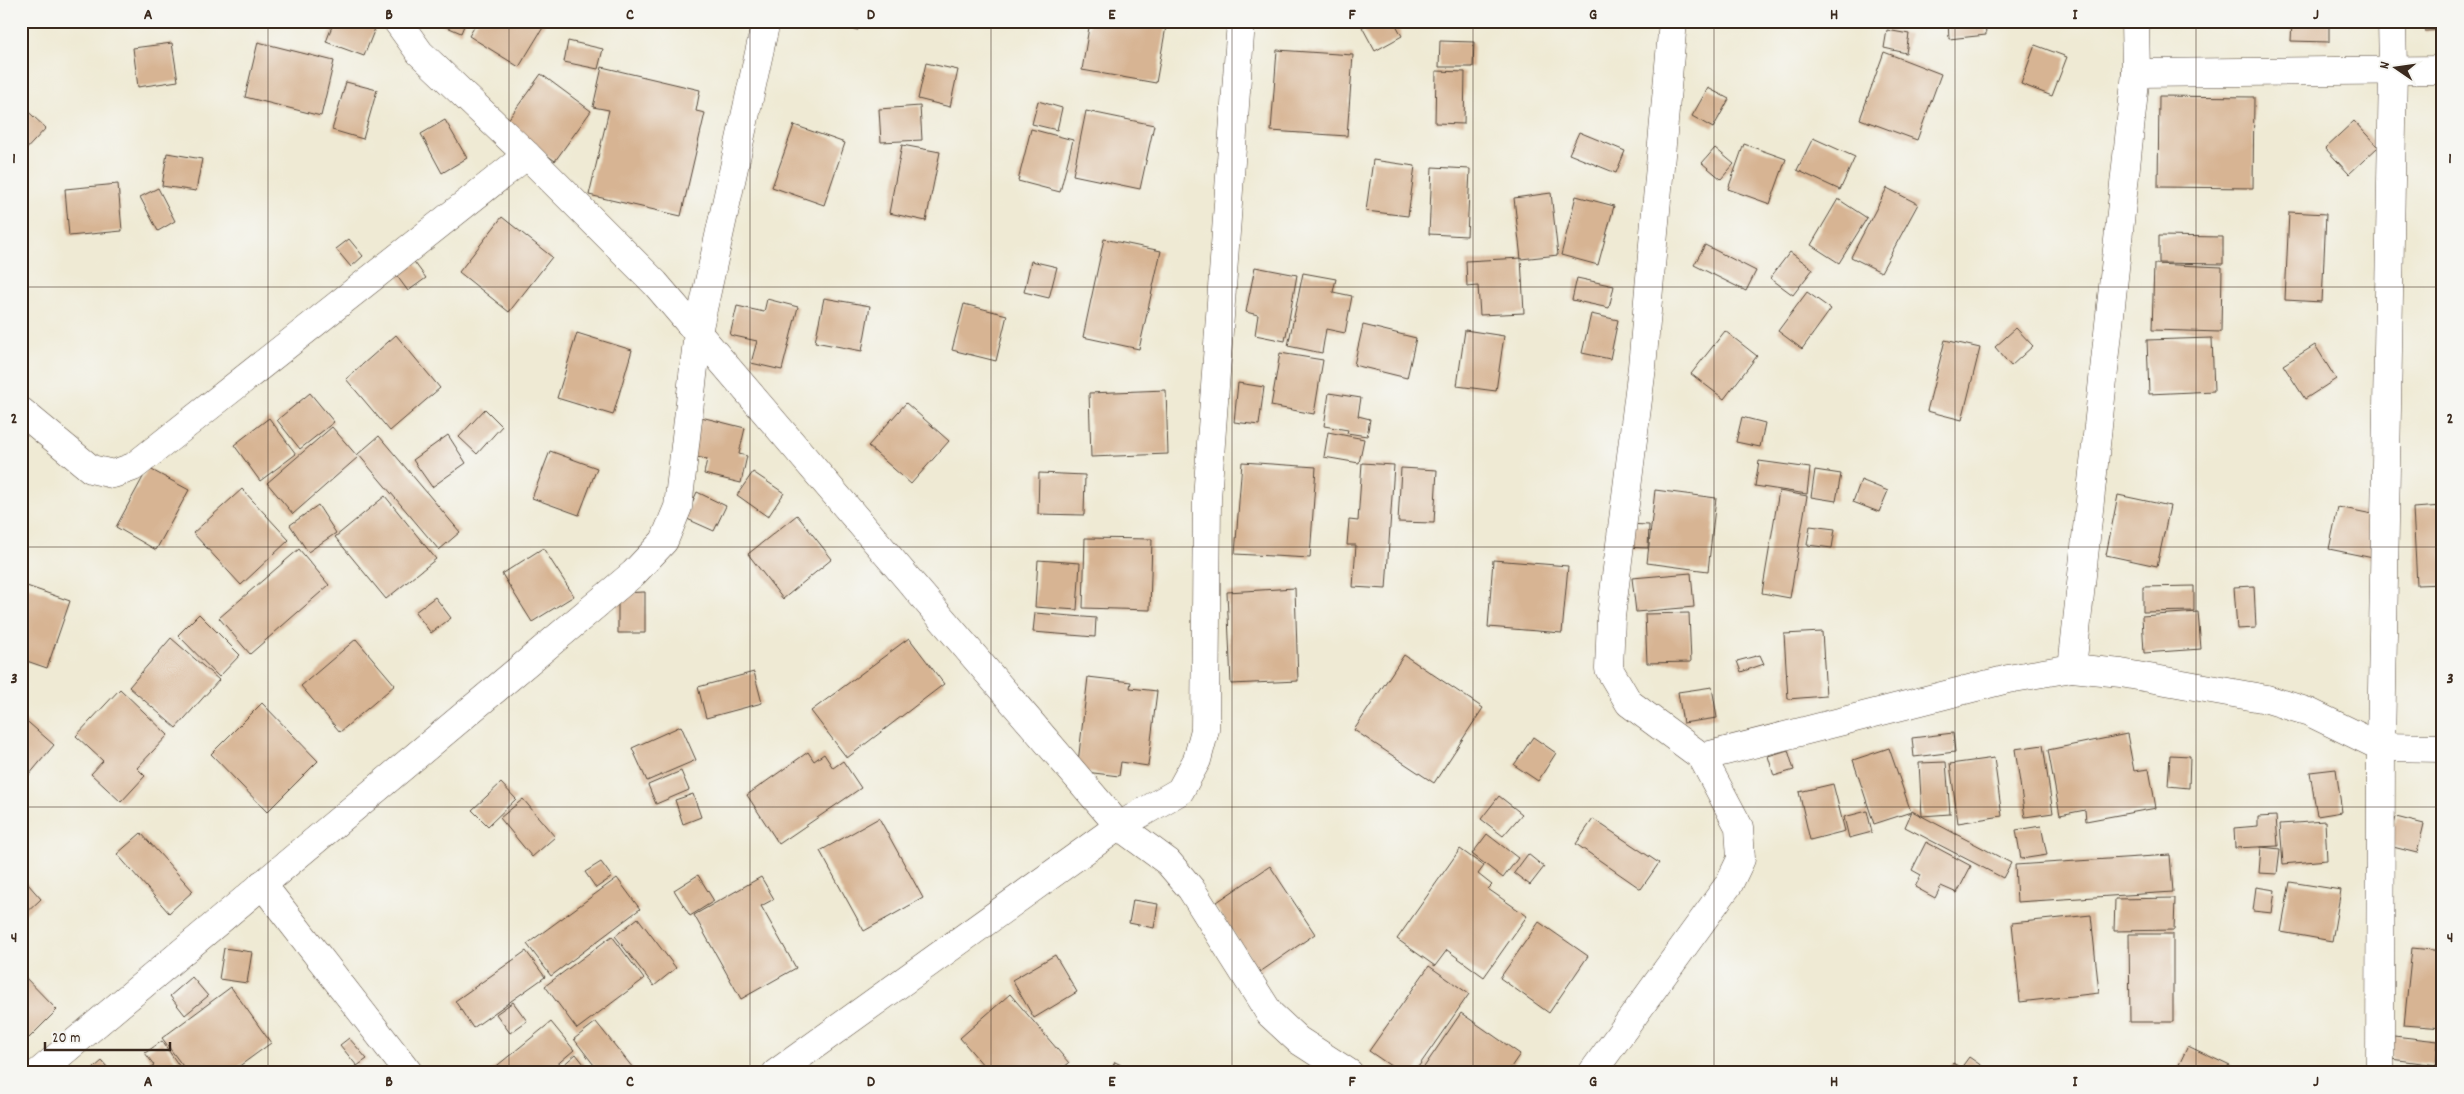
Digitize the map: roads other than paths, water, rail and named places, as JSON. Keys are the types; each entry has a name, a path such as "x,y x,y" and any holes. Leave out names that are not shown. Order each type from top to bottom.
{"street":[{"path":"397,21 420,53 528,155 655,283 1119,826 1168,862 1191,889 1270,1014 1298,1040 1349,1073"},
{"path":"38,1073 634,573 664,541 678,507 698,332 766,21"},
{"path":"776,1073 1119,826 1180,792 1197,760 1205,730 1207,499 1241,21"},
{"path":"1592,1073 1729,884 1741,860 1740,828 1702,757 1629,703 1609,669 1611,617 1642,367 1673,21"},
{"path":"2072,668 2136,73 2135,21"},
{"path":"2380,1073 2381,747 2393,69 2392,21"},
{"path":"2136,73 2443,70"},
{"path":"21,411 91,468 113,474 133,468 528,155"},
{"path":"1702,757 2008,679 2072,668 2121,673 2267,698 2309,712 2381,747 2443,748"},
{"path":"262,884 409,1073"}]}
